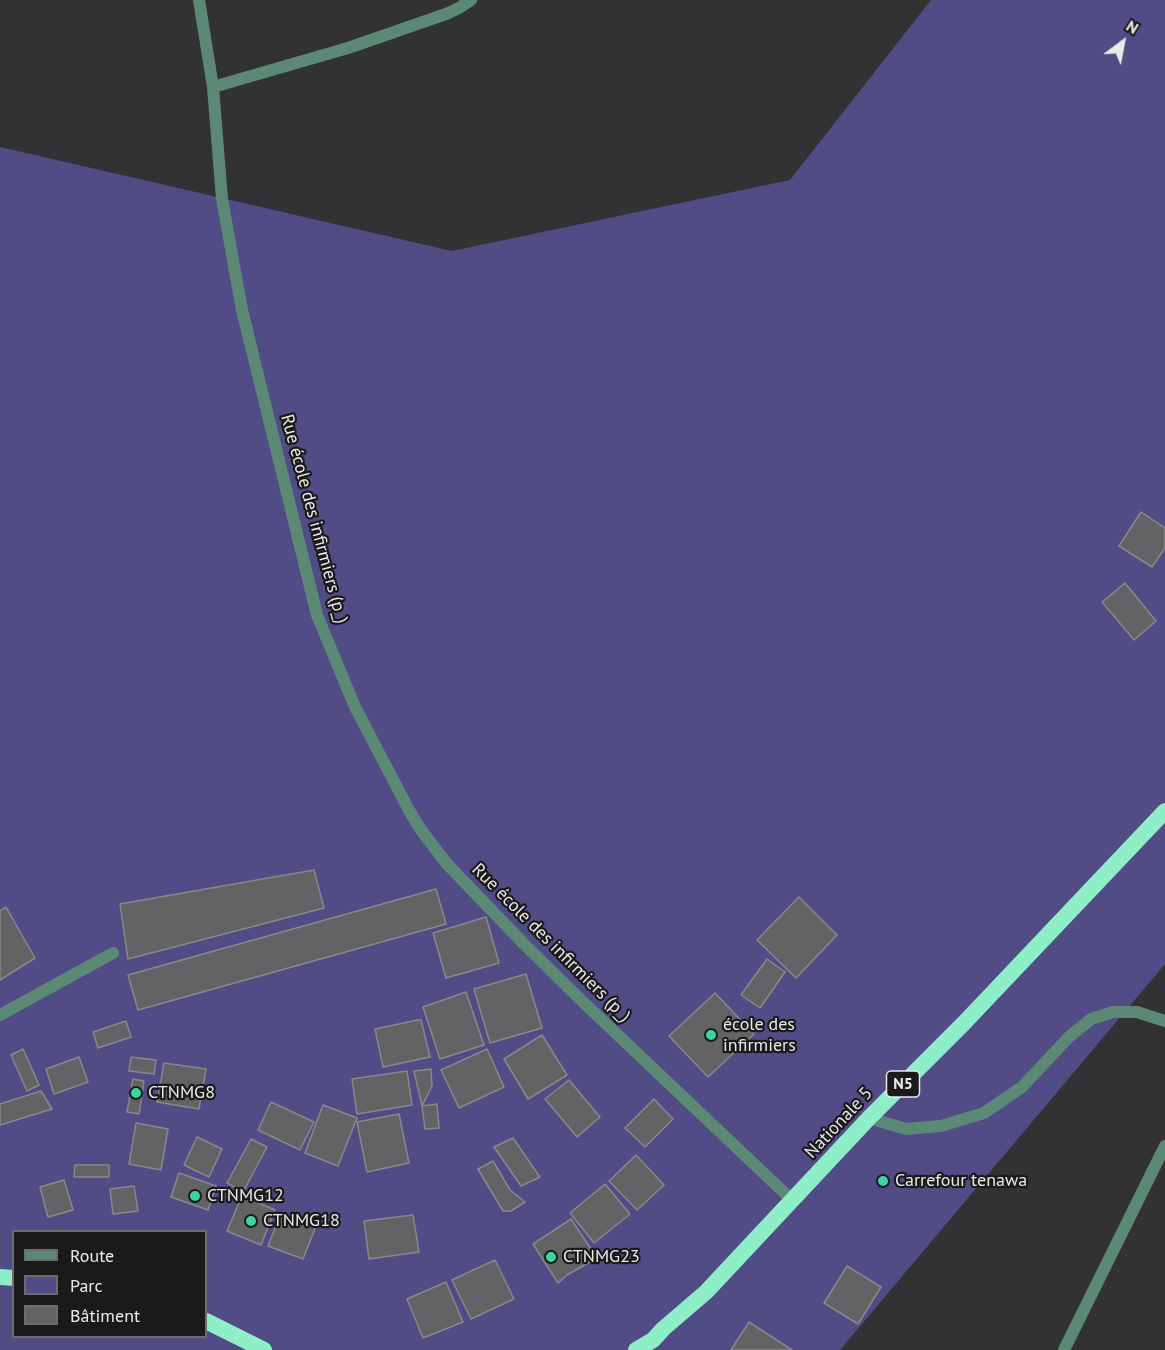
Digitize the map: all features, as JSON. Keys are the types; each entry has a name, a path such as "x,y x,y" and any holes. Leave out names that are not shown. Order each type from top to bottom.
{"highway":[{"name":"Nationale 5","path":"636,1350 653,1340 706,1292 869,1118 964,1023 1165,811"},
{"path":"207,1322 264,1350"}],"street":[{"name":"Rue école des infirmiers (p_)","path":"199,0 213,87 222,199 242,310 317,615 355,707 401,797 421,830 447,864 524,944 793,1201"},
{"path":"213,87 348,48 446,14 471,0"},
{"path":"0,1015 113,954"},
{"path":"869,1118 906,1129 941,1126 984,1113 1022,1087 1090,1019 1113,1012 1137,1012 1165,1021"},
{"path":"1064,1350 1165,1146"}],"green space":[{"path":"931,0 1165,0 1165,964 840,1350 0,1350 0,147 452,251 790,180"}],"building":[{"path":"1141,512 1165,528 1165,548 1152,567 1119,546"},
{"path":"1125,583 1156,621 1134,640 1102,602"},
{"path":"314,870 324,908 128,959 120,904"},
{"path":"436,889 446,924 138,1010 128,975"},
{"path":"799,897 837,935 796,978 757,940"},
{"path":"6,907 35,958 0,980 0,911"},
{"path":"486,917 499,963 446,978 433,933"},
{"path":"767,959 785,972 760,1008 741,995"},
{"path":"526,974 542,1028 490,1043 474,989"},
{"path":"466,992 484,1045 440,1059 423,1007"},
{"name":"école des infirmiers","path":"715,993 754,1034 708,1077 669,1036"},
{"path":"421,1020 430,1057 383,1067 375,1029"},
{"path":"126,1021 131,1037 98,1048 93,1032"},
{"path":"542,1035 567,1075 528,1099 504,1059"},
{"path":"23,1049 39,1085 27,1091 11,1055"},
{"path":"487,1049 504,1087 459,1108 441,1070"},
{"path":"79,1057 88,1082 54,1094 46,1069"},
{"path":"131,1057 156,1060 154,1074 129,1071"},
{"path":"164,1063 206,1069 199,1109 157,1102"},
{"path":"431,1069 432,1086 422,1106 414,1071"},
{"path":"407,1071 412,1105 357,1114 352,1079"},
{"path":"133,1079 144,1081 139,1114 127,1112"},
{"path":"569,1080 600,1117 577,1137 545,1099"},
{"path":"41,1091 52,1109 0,1125 0,1104"},
{"path":"654,1099 673,1119 645,1147 625,1128"},
{"path":"271,1102 314,1122 300,1150 258,1130"},
{"path":"437,1104 439,1128 425,1129 422,1106"},
{"path":"323,1105 357,1118 338,1166 305,1153"},
{"path":"399,1114 409,1163 367,1172 357,1122"},
{"path":"136,1123 168,1129 161,1170 129,1164"},
{"path":"197,1137 222,1149 209,1177 184,1165"},
{"path":"513,1138 540,1177 521,1186 494,1147"},
{"path":"251,1139 267,1147 243,1192 227,1183"},
{"path":"636,1155 664,1185 637,1210 609,1181"},
{"path":"493,1161 510,1190 525,1202 511,1211 503,1211 478,1169"},
{"path":"75,1165 109,1165 109,1177 74,1177"},
{"path":"179,1173 216,1186 208,1210 171,1197"},
{"path":"64,1180 73,1210 48,1217 40,1187"},
{"path":"605,1184 630,1214 594,1243 570,1213"},
{"path":"134,1186 138,1211 113,1214 110,1189"},
{"name":"CTNMG18","path":"242,1196 275,1210 261,1245 227,1231"},
{"path":"281,1213 316,1226 303,1259 268,1246"},
{"path":"413,1215 419,1252 369,1259 364,1221"},
{"path":"571,1219 597,1258 567,1275 558,1283 533,1244"},
{"path":"495,1260 514,1299 471,1319 452,1280"},
{"path":"847,1266 881,1287 858,1324 824,1303"},
{"path":"446,1282 463,1322 423,1338 407,1299"},
{"path":"749,1322 792,1350 731,1350"}],"place":[{"name":"école des infirmiers","path":"711,1035"},
{"name":"CTNMG8","path":"136,1093"},
{"name":"Carrefour tenawa","path":"883,1181"},
{"name":"CTNMG12","path":"195,1196"},
{"name":"CTNMG18","path":"251,1221"},
{"name":"CTNMG23","path":"551,1257"}]}
